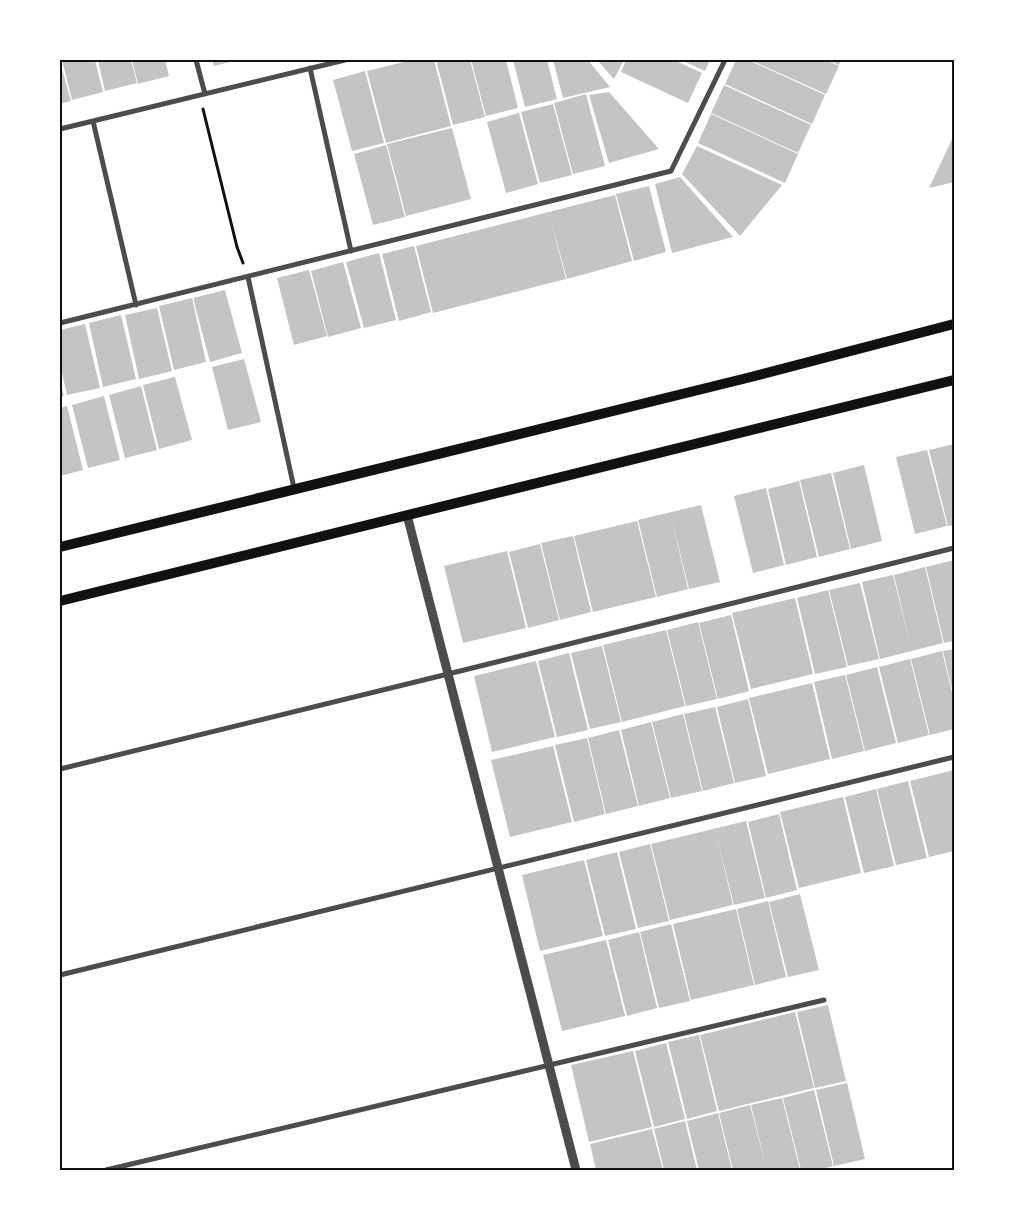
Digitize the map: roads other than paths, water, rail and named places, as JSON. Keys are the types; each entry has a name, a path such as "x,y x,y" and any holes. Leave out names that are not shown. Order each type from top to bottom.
{"main road":[{"path":"60,547 954,324"},
{"path":"60,601 954,380"}],"street":[{"path":"196,60 204,94"},
{"path":"60,129 345,60"},
{"path":"60,324 671,171 725,60"},
{"path":"310,68 351,251"},
{"path":"93,121 136,305"},
{"path":"248,276 294,488"},
{"path":"407,515 576,1170"},
{"path":"60,769 954,548"},
{"path":"60,974 954,756"},
{"path":"106,1170 824,1000"}]}
